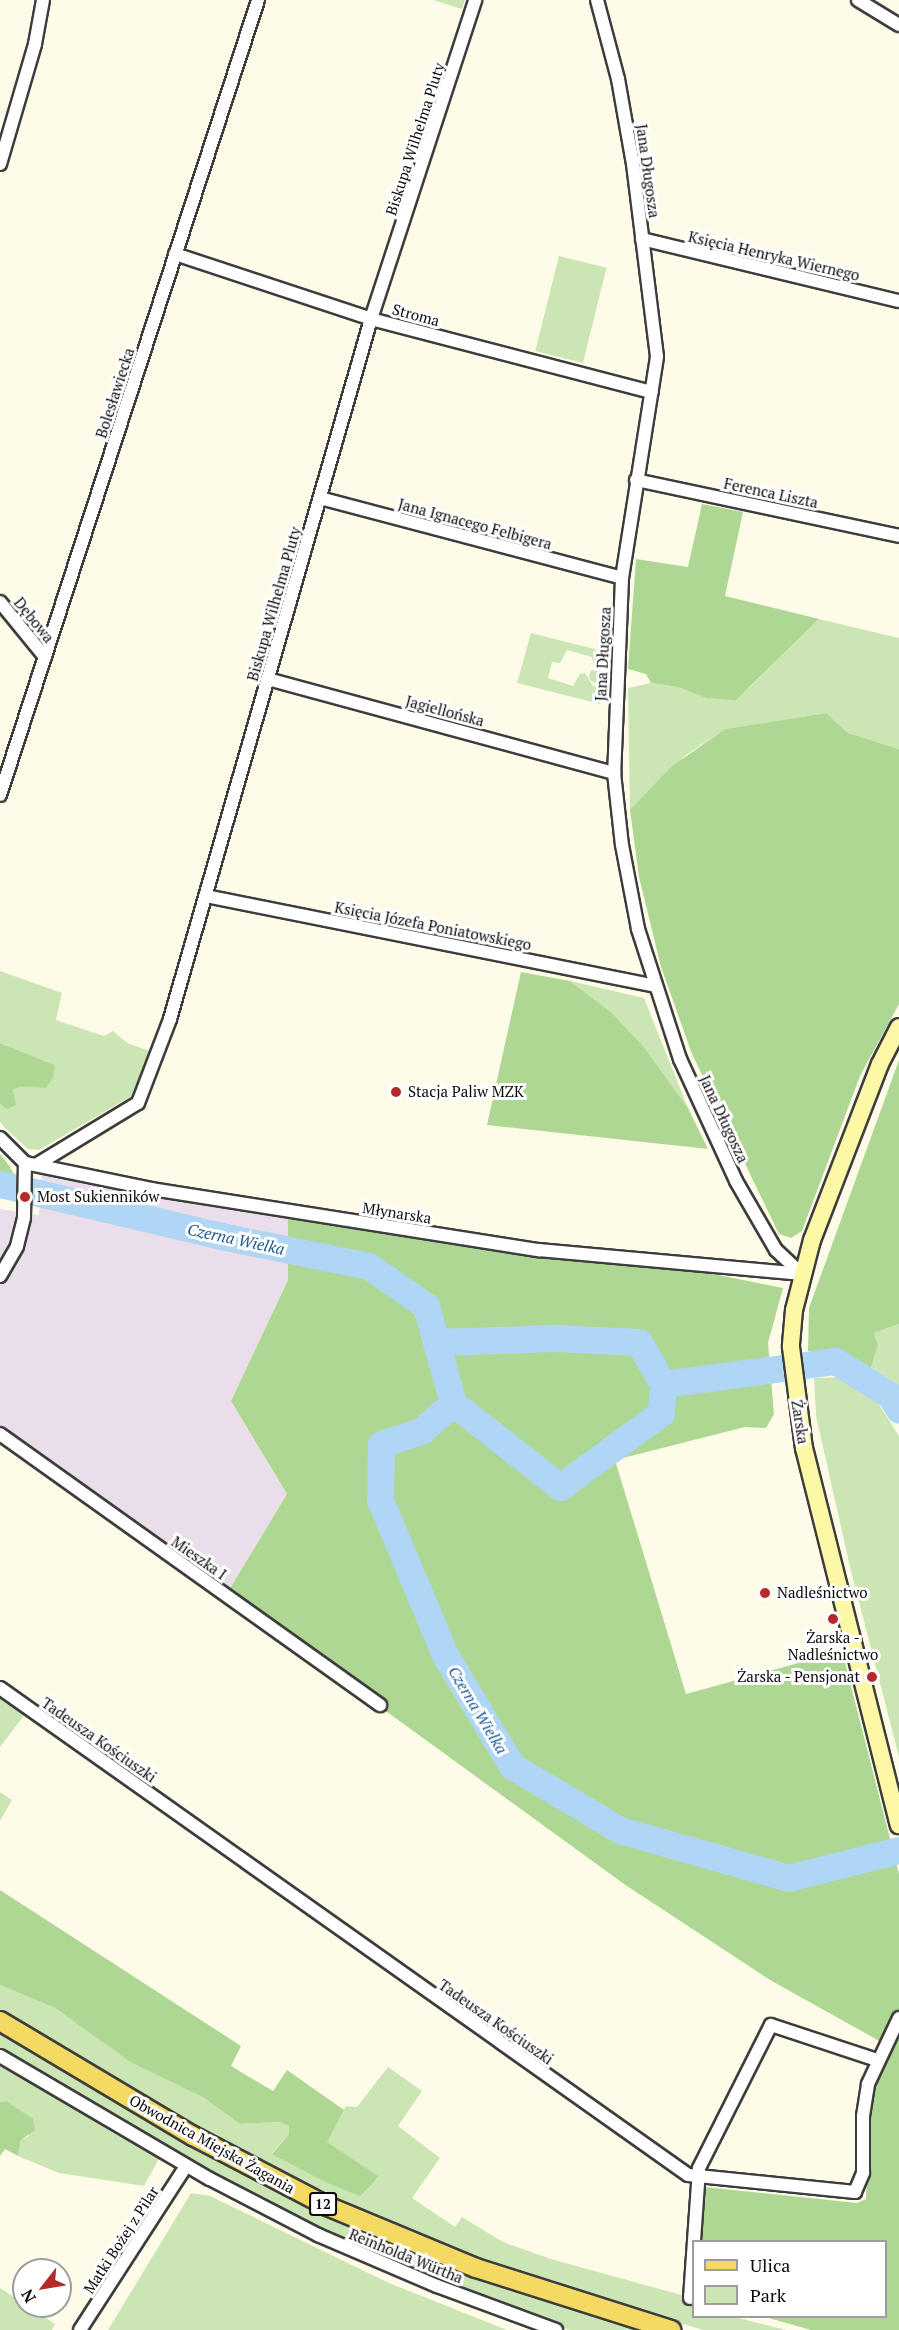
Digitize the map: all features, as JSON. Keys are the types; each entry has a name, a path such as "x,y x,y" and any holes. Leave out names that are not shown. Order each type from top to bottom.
{"main road":[{"name":"Obwodnica Miejska Żagania","path":"0,2021 210,2145 345,2214 476,2268 671,2330"}],"street":[{"path":"0,164 35,44 43,0"},
{"name":"Bolesławiecka","path":"0,795 258,0"},
{"name":"Biskupa Wilhelma Pluty","path":"31,1164 138,1103 170,1019 371,319 475,0"},
{"name":"Jana Długosza","path":"597,0 618,79 657,357 622,578 614,773 628,878 653,985 680,1059 736,1181 776,1250 802,1274"},
{"path":"858,0 899,25"},
{"name":"Księcia Henryka Wiernego","path":"642,239 899,302"},
{"name":"Stroma","path":"176,254 371,319 652,392"},
{"name":"Ferenca Liszta","path":"636,480 899,536"},
{"name":"Jana Ignacego Felbigera","path":"320,498 622,578"},
{"name":"Dębowa","path":"1,603 45,657"},
{"name":"Jagiellońska","path":"268,679 614,773"},
{"name":"Księcia Józefa Poniatowskiego","path":"206,896 653,985"},
{"name":"Żarska","path":"897,1817 832,1567 797,1405 791,1347 802,1274 838,1170 899,1027"},
{"path":"0,1138 31,1164 24,1176 24,1218 17,1246 0,1276"},
{"name":"Młynarska","path":"31,1164 152,1189 480,1242 593,1257 802,1274"},
{"name":"Mieszka I","path":"0,1434 380,1705"},
{"name":"Tadeusza Kościuszki","path":"0,1688 678,2170 696,2178 855,2192 863,2173 864,2100 877,2060 899,2018"},
{"path":"693,2240 696,2178 771,2025 877,2060"},
{"name":"Reinholda Würtha","path":"0,2056 186,2166 354,2252 556,2330"},
{"name":"Matki Bożej z Pilar","path":"80,2330 186,2166"},
{"path":"690,2298 692,2258"}],"shaded area":[{"path":"42,1167 133,1192 288,1210 288,1280 231,1401 287,1494 226,1595 0,1434 0,1209 39,1215"}],"green space":[{"path":"433,0 465,0 462,9"},
{"path":"559,256 607,268 583,363 535,351"},
{"path":"702,504 743,512 725,596 819,619 736,700 706,698 678,687 651,683 646,674 628,669 636,559 688,567"},
{"path":"819,619 899,638 899,749 848,733 826,713 725,729 686,755 630,810 628,688 651,683 678,687 706,698 750,687"},
{"path":"531,633 602,651 601,663 594,663 592,657 567,650 560,663 552,662 548,678 573,686 580,674 585,673 593,686 601,687 600,704 517,683"},
{"path":"596,669 601,671 603,676 601,681 596,683 591,681 589,676 591,671"},
{"path":"826,713 848,733 899,749 899,1004 860,1076 802,1231 791,1238 779,1234 692,1054 661,967 639,877 630,810 671,767 725,729"},
{"path":"0,971 62,993 56,1020 104,1036 113,1031 127,1043 150,1051 139,1087 133,1095 39,1150 28,1149 5,1128 0,1122 0,1104 7,1108 13,1090 19,1087 46,1088 55,1065 0,1043"},
{"path":"521,972 570,981 611,1012 644,1047 688,1108 708,1149 487,1125"},
{"path":"570,981 644,998 688,1108 644,1047 611,1012"},
{"path":"0,1043 55,1065 53,1078 46,1088 19,1087 13,1090 16,1105 7,1109 0,1104"},
{"path":"899,1060 899,1324 874,1333 878,1345 871,1368 808,1351 809,1308"},
{"path":"0,1154 10,1167 14,1174 0,1176"},
{"path":"288,1210 683,1268 783,1288 768,1343 774,1414 766,1428 745,1427 615,1460 686,1694 842,1651 899,1874 899,2330 811,2330 769,2318 887,2318 887,2240 699,2240 704,2187 857,2203 866,2199 869,2114 883,2043 770,1980 624,1884 226,1595 287,1494 231,1401 288,1280"},
{"path":"899,1324 899,1386 871,1368 878,1345 874,1333"},
{"path":"847,1377 862,1385 876,1400 899,1436 899,1757 850,1567 816,1416 814,1378"},
{"path":"0,1696 26,1713 0,1747"},
{"path":"0,1792 12,1800 0,1821"},
{"path":"0,1890 241,2046 231,2066 273,2091 287,2070 344,2110 327,2142 378,2176 373,2183 360,2196 325,2182 272,2154 289,2134 289,2126 279,2122 240,2124 204,2098 130,2062 55,2008 0,1985"},
{"path":"0,1985 55,2008 130,2062 204,2098 240,2124 279,2122 289,2126 289,2134 272,2153 377,2176 326,2142 346,2106 357,2107 388,2067 422,2091 398,2126 440,2158 412,2198 455,2227 462,2217 503,2242 551,2259 685,2296 692,2305 692,2318 739,2318 786,2330 703,2330 494,2266 361,2212 234,2149 0,2012"},
{"path":"0,2030 319,2211 450,2267 643,2330 569,2330 355,2248 219,2179 0,2051"},
{"path":"0,2062 116,2135 160,2157 144,2186 59,2173 18,2156 21,2140 29,2136 6,2101 0,2102"},
{"path":"6,2101 33,2119 35,2130 21,2140 18,2156 5,2149 0,2156 0,2102"},
{"path":"191,2193 210,2196 389,2283 507,2330 108,2330"},
{"path":"0,2288 12,2296 12,2318 46,2318 55,2324 52,2330 0,2330"}],"waterway":[{"name":"Czerna Wielka","path":"0,1184 221,1236 369,1266 426,1306 453,1403 421,1431 381,1444 380,1500 445,1655 512,1766 620,1830 788,1878 899,1850"},
{"name":"Czerna Wielka","path":"437,1342 555,1338 639,1342 663,1384 835,1361 890,1395 899,1410"},
{"name":"Czerna Wielka","path":"453,1403 560,1487 661,1413 663,1384"}],"place":[{"name":"Stacja Paliw MZK","path":"396,1092"},
{"name":"Most Sukienników","path":"25,1197"},
{"name":"Nadleśnictwo","path":"765,1593"},
{"name":"Żarska - Nadleśnictwo","path":"833,1619"},
{"name":"Żarska - Pensjonat","path":"872,1677"}]}
